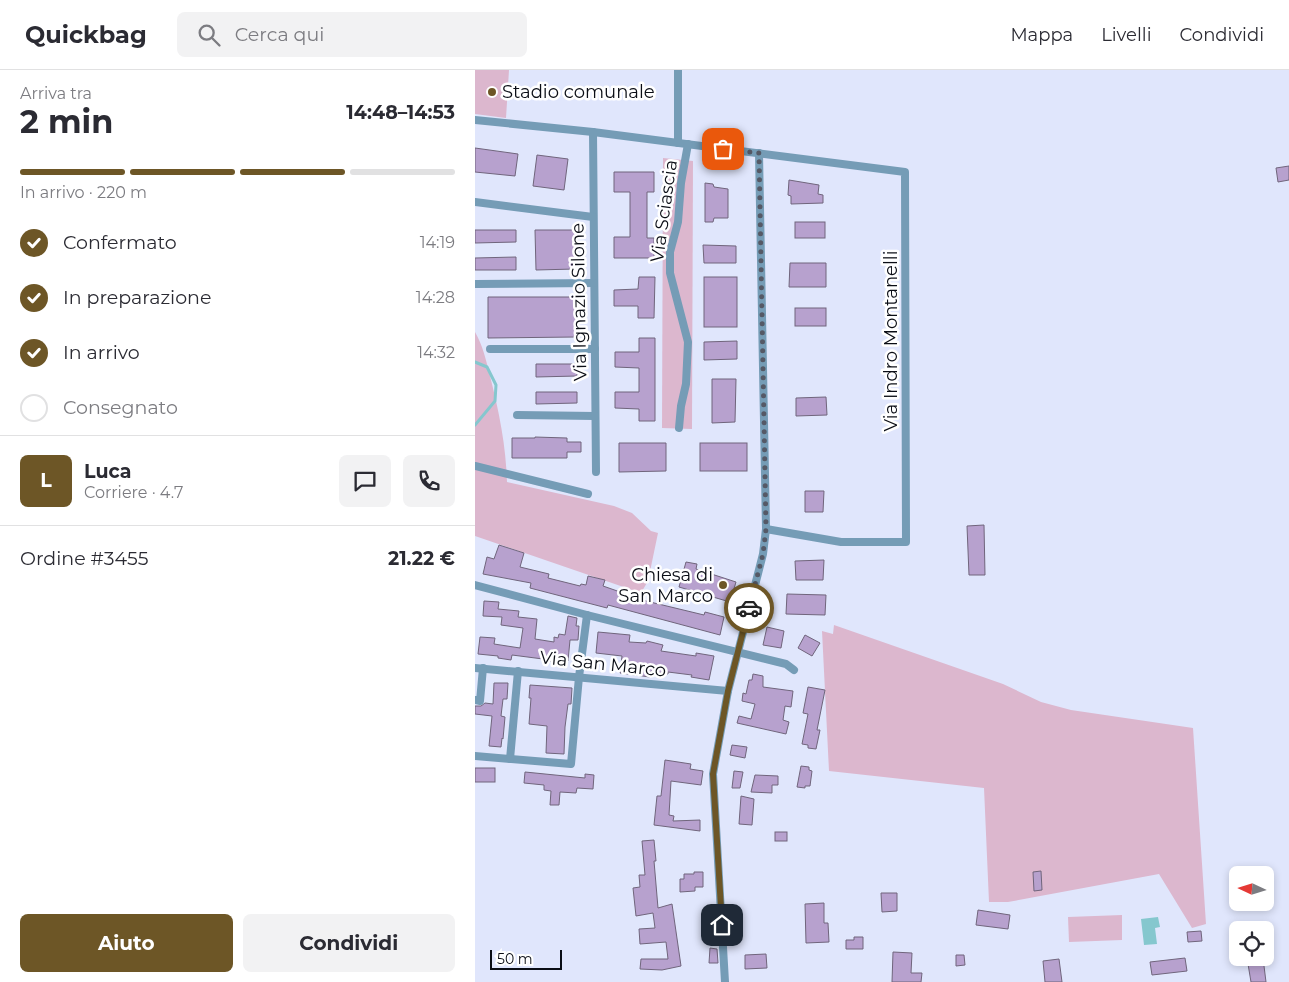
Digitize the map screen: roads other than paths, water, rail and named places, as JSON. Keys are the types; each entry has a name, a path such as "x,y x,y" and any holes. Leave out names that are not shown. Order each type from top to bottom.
{"street":[{"path":"678,70 678,143"},
{"path":"475,120 593,132 759,153 766,529 728,691 713,774 725,982"},
{"name":"Via Ignazio Silone","path":"593,132 596,472"},
{"name":"Via Sciascia","path":"679,428 686,384 688,342 671,273 670,252 678,222 681,183 688,144"},
{"name":"Via Indro Montanelli","path":"759,153 905,172 906,542 841,542 766,529"},
{"path":"475,202 593,217"},
{"path":"475,284 594,283"},
{"path":"490,349 595,349"},
{"path":"517,415 595,416"},
{"path":"475,466 588,494"},
{"path":"475,585 587,615 787,664 794,670"},
{"path":"475,756 571,764 587,615"},
{"path":"477,700 479,668"},
{"name":"Via San Marco","path":"479,668 728,691"},
{"path":"510,759 518,671"}],"waterway":[{"path":"475,362 487,367 496,385 495,401 475,425"}],"place":[{"name":"Stadio comunale","path":"492,92"},
{"name":"Chiesa di San Marco","path":"723,585"}]}
